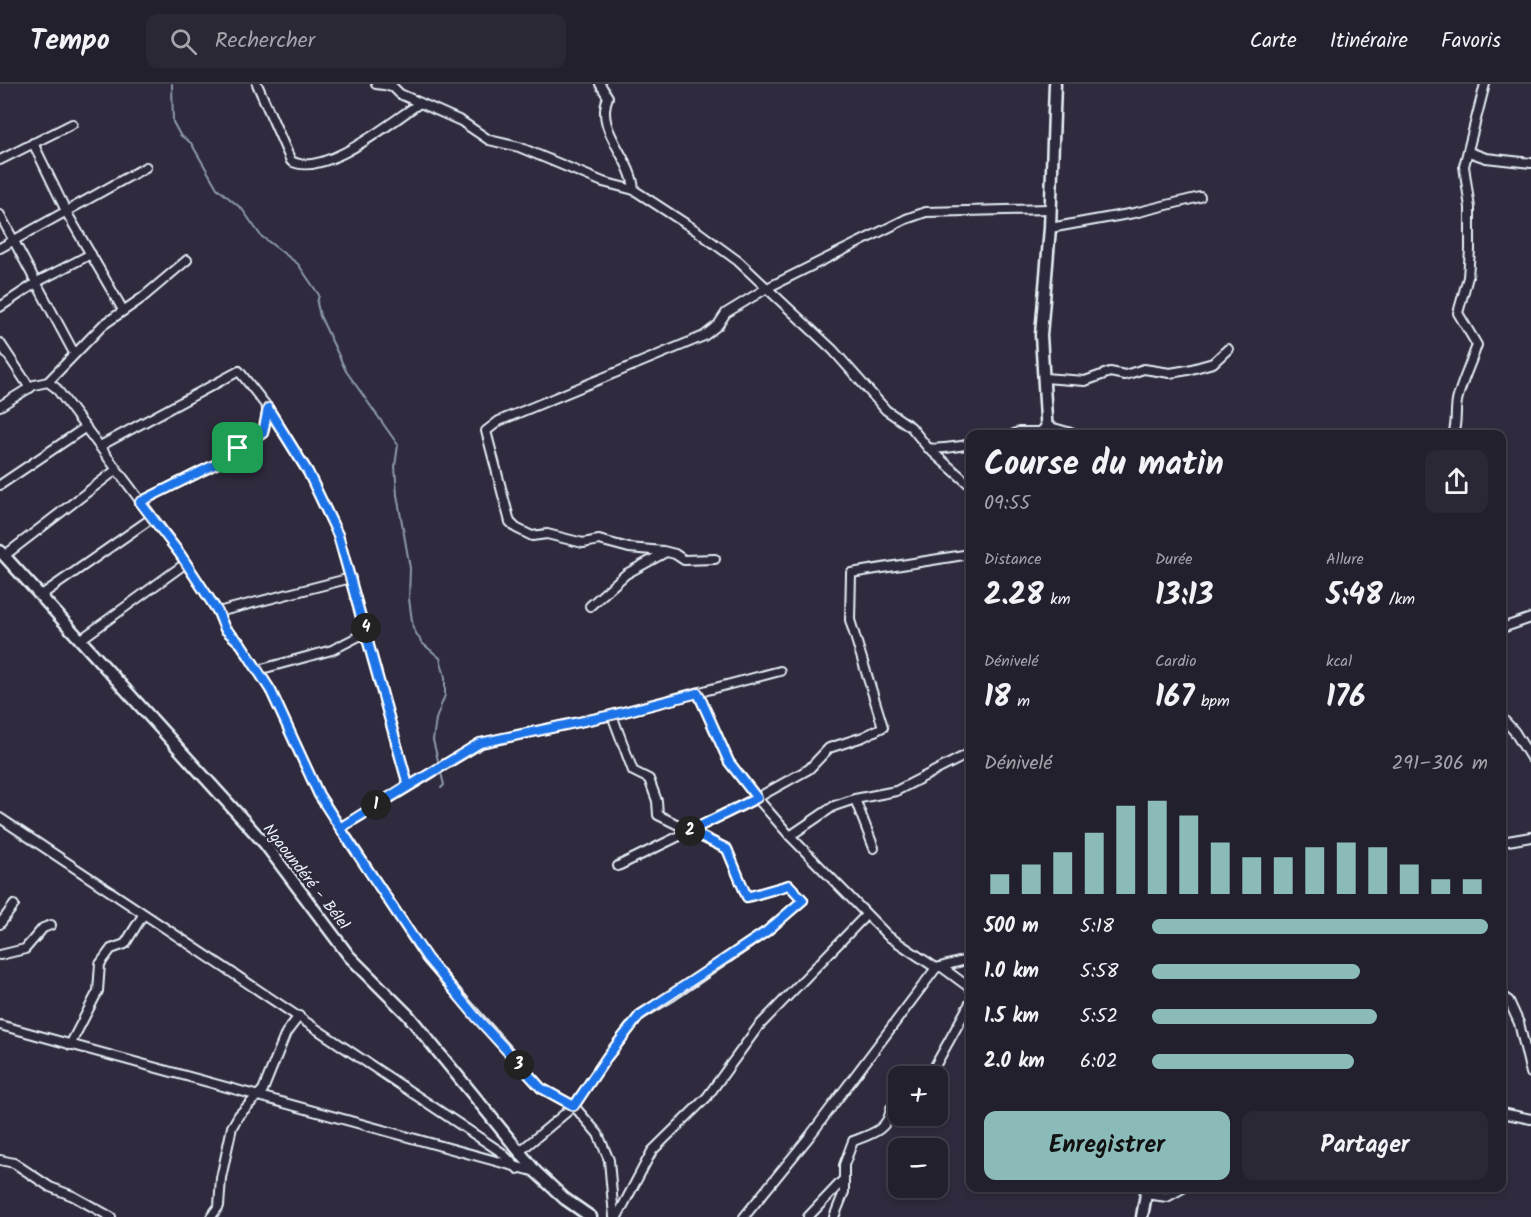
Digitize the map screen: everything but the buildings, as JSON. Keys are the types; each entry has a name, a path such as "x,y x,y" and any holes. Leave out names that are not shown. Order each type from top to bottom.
{"main road":[{"path":"1047,430 1041,335 1050,228 1055,84"},
{"name":"Ngaoundéré - Bélel","path":"2,554 265,844 349,956 408,1015 536,1172 565,1199 591,1217"},
{"path":"1142,1217 1147,1192"}],"street":[{"path":"257,84 291,161 302,165 332,160 420,103"},
{"path":"376,84 391,85 400,94 461,121 489,140 519,147 603,182 634,190 738,261 833,350 886,410 910,427 928,448 966,481"},
{"path":"600,84 608,97 603,108 606,124 629,167 634,190"},
{"path":"1454,430 1458,416 1456,407 1459,394 1477,345 1475,338 1458,313 1468,277 1470,250 1470,208 1464,177 1485,84"},
{"path":"0,160 72,124"},
{"path":"33,143 66,211 123,310"},
{"path":"1469,152 1486,158 1531,163"},
{"path":"0,248 146,167"},
{"path":"1050,228 1134,213 1200,197"},
{"path":"715,559 684,560 666,552 629,548 599,540 583,543 547,534 532,536 516,528 510,522 486,431 499,421 663,355 704,336 718,325 726,313 767,288 926,212 1050,209"},
{"path":"0,215 74,353"},
{"path":"0,307 36,283 91,254"},
{"path":"0,406 30,388 48,382 103,325 142,298 187,260"},
{"path":"0,343 30,388"},
{"path":"1044,378 1086,381 1110,372 1125,375 1144,369 1170,373 1213,363 1227,349"},
{"path":"100,446 239,371 268,408 313,482 338,535 408,785"},
{"path":"48,382 56,388 86,427 186,563 218,612 225,629 241,644 258,670 298,744 319,795 427,958 476,1017 541,1088 574,1106 598,1134 609,1160 615,1217"},
{"path":"140,502 220,462 263,433 268,408"},
{"path":"0,485 86,427"},
{"path":"928,448 938,450 948,446 966,444"},
{"path":"2,554 116,470"},
{"path":"40,596 152,518"},
{"path":"590,606 626,574 666,552"},
{"path":"618,866 757,798 809,769 829,748 863,738 883,727 850,620 851,573 966,555"},
{"path":"80,640 186,563"},
{"path":"218,612 351,578"},
{"path":"1506,627 1531,618"},
{"path":"258,670 332,650 367,632"},
{"path":"340,828 480,743 612,715 780,671"},
{"path":"698,693 729,762 790,836 888,936 966,985"},
{"path":"519,1152 574,1106 607,1057 640,1015 767,931 803,900 789,885 747,897 727,849 658,815 657,801 649,779 633,771 612,715"},
{"path":"1506,724 1531,758"},
{"path":"790,836 834,806 855,799 897,791 966,755"},
{"path":"855,799 874,848"},
{"path":"0,818 501,1152 518,1169"},
{"path":"1506,841 1531,837"},
{"path":"0,924 14,905"},
{"path":"70,1045 98,991 100,964 111,949 126,944 143,915"},
{"path":"615,1217 652,1151 707,1097 758,1027 866,915"},
{"path":"0,955 25,949 43,928 51,925"},
{"path":"744,1217 809,1137 939,968 966,960"},
{"path":"1506,999 1519,1023 1531,1073"},
{"path":"935,1066 966,1010"},
{"path":"212,1217 219,1206 220,1178 232,1127 239,1114 258,1097 266,1085 286,1033 299,1016"},
{"path":"0,1024 518,1169 536,1172"},
{"path":"1506,1114 1531,1119"},
{"path":"834,1217 844,1192 844,1165 853,1141 879,1132 888,1121"},
{"path":"0,1160 14,1163 50,1187 73,1196 111,1217"},
{"path":"808,1217 844,1179"},
{"path":"1150,1192 1167,1197 1176,1192"}],"waterway":[{"path":"172,84 173,122 180,135 191,143 217,188 242,209 261,236 298,264 319,295 317,303 320,316 346,371 398,445 395,466 397,495 410,568 409,599 413,628 422,643 440,658 445,677 445,695 436,719 433,740 444,785 441,788"}],"route":[{"path":"238,448 220,462 140,502 180,554 218,612 225,629 241,644 271,691 298,744 319,795 340,828 480,743 612,715 698,693 729,762 757,798 690,831 727,849 747,897 789,885 803,900 767,931 672,996 640,1015 607,1057 574,1106 541,1088 476,1017 427,958 340,828 408,785 338,535 308,472 268,408 263,433 238,448"}]}
